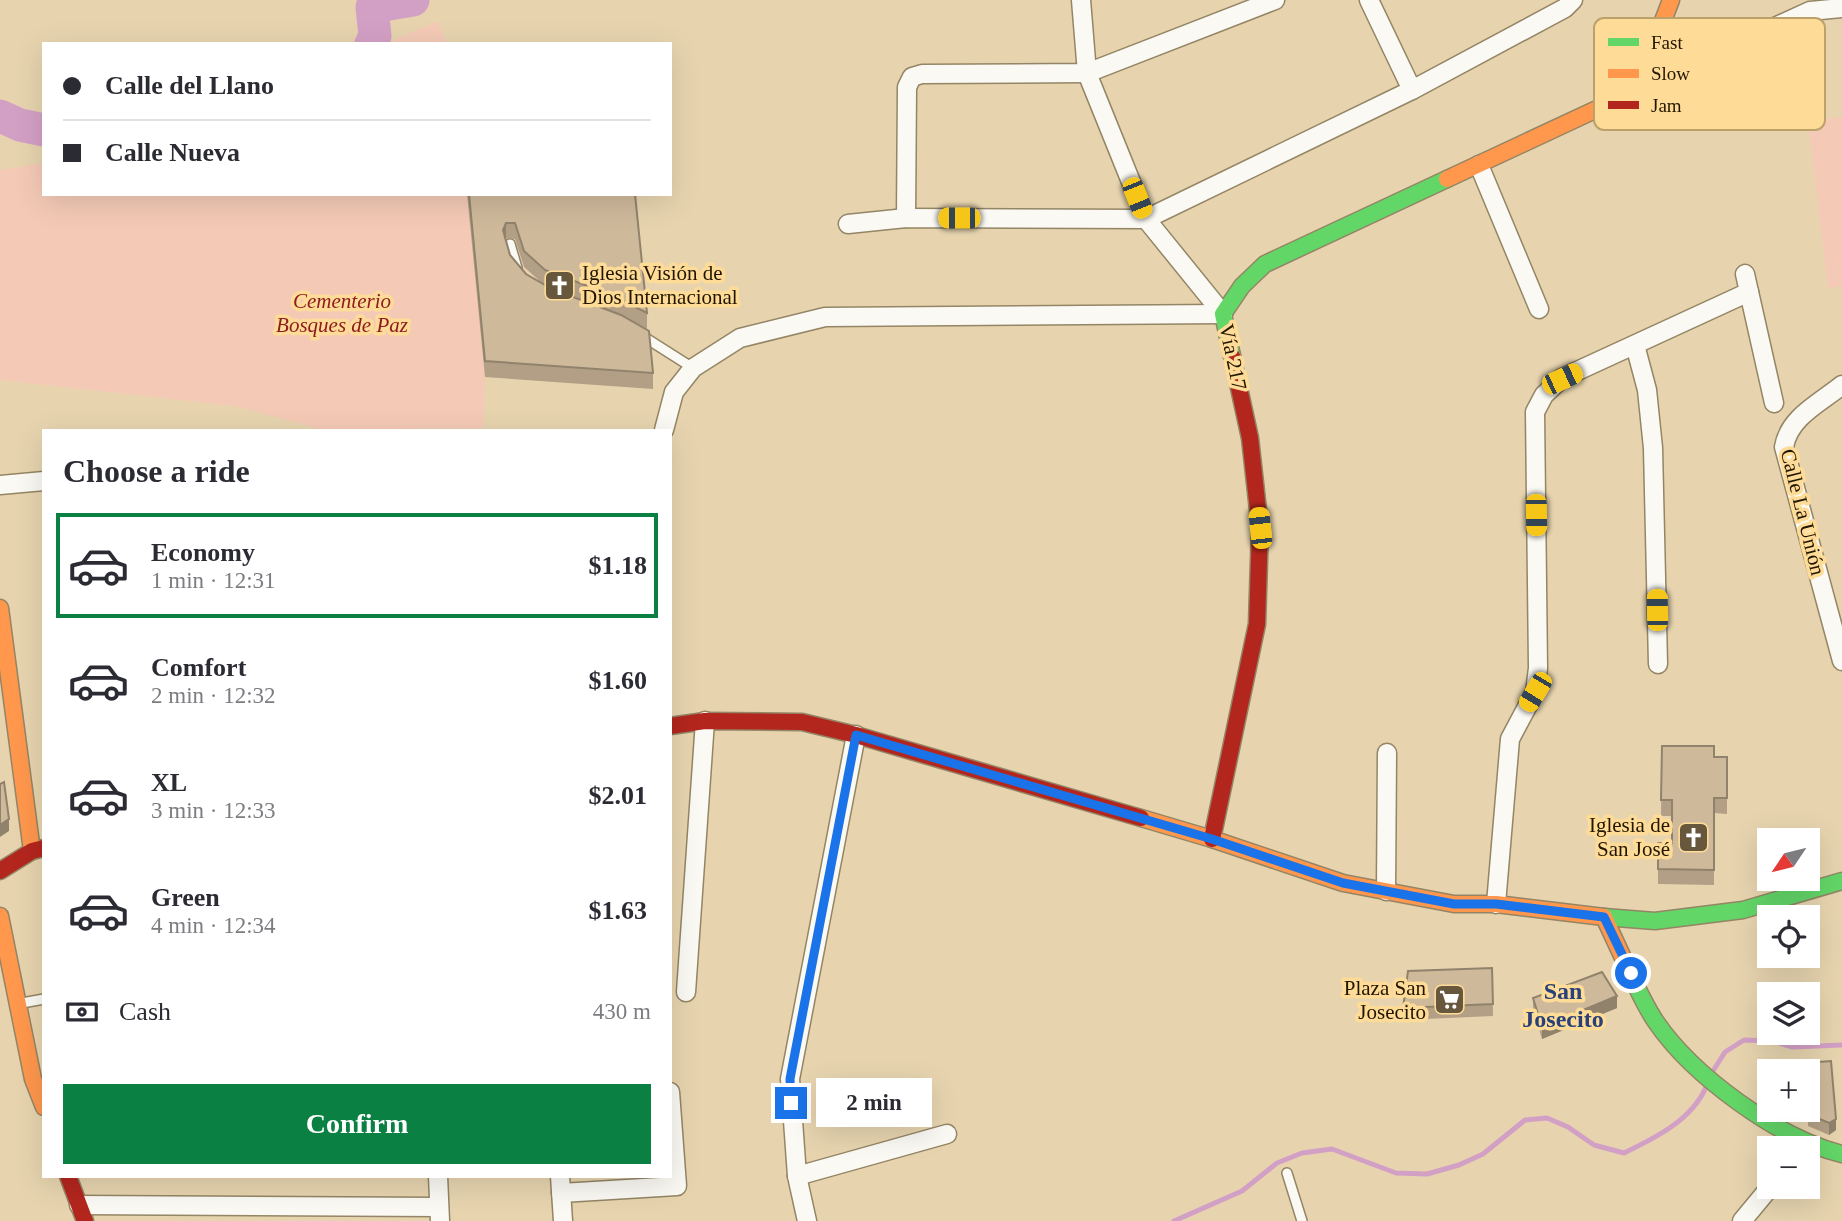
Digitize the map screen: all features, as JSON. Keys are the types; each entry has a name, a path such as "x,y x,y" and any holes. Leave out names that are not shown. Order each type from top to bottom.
{"main road":[{"name":"Vía 217","path":"1664,18 1671,0"},
{"name":"Vía 217","path":"1212,839 1257,624 1260,528 1250,438 1223,314 1242,286 1265,264 1594,111"},
{"path":"0,608 38,850 0,871"},
{"path":"672,726 705,721 802,722 856,735 1212,839 1343,883 1454,904 1496,904 1655,921 1743,910 1842,881"},
{"path":"0,916 16,1003 42,1095"},
{"path":"1604,917 1647,1007 1672,1042 1710,1077 1762,1118 1790,1136"},
{"path":"1820,1151 1842,1154"},
{"path":"69,1178 82,1213"}],"street":[{"path":"1081,0 1087,73 1146,219 1223,314"},
{"path":"906,218 907,87 912,77 922,74 1087,73 1275,0"},
{"path":"1369,0 1412,90"},
{"path":"849,224 906,218 1146,219 1412,90 1565,8 1573,0"},
{"path":"1795,18 1810,11 1842,8"},
{"path":"1479,165 1539,309"},
{"path":"1745,274 1774,403"},
{"path":"1496,904 1510,739 1535,692 1538,668 1535,412 1544,395 1562,379 1749,292"},
{"path":"664,429 674,392 693,368 740,338 825,317 1223,314"},
{"path":"1635,345 1647,390 1653,448 1658,664"},
{"name":"Calle La Unión","path":"1842,385 1802,415 1787,432 1784,447 1842,662"},
{"path":"0,485 42,481"},
{"path":"686,992 705,721"},
{"path":"807,1221 797,1176 790,1079 856,735"},
{"path":"1386,891 1387,753"},
{"path":"563,1221 561,1184 677,1186 672,1119"},
{"path":"797,1176 947,1134"},
{"path":"82,1213 440,1214 438,1178"},
{"path":"1742,1221 1760,1199"}],"lane":[{"path":"510,244 514,264 521,275"},
{"path":"635,331 693,368"},
{"path":"16,1003 42,999"},
{"path":"1287,1174 1302,1221"}],"green space":[{"path":"438,21 446,42 392,42"},
{"path":"1842,117 1842,286 1828,288 1809,130 1825,130 1825,119"},
{"name":"Cementerio Bosques de Paz","path":"42,163 42,196 467,196 485,377 483,428 320,429 234,406 0,380 0,170"}],"building":[{"name":"Iglesia Visión de Dios Internacional","path":"469,196 635,196 647,313 614,296 545,270 524,251 515,223 506,223 503,230 510,255 526,274 552,289 621,315 649,331 653,373 485,361"},
{"name":"Iglesia de San José","path":"1662,746 1714,746 1714,757 1727,757 1727,798 1714,798 1714,870 1658,869 1658,843 1672,843 1672,800 1661,800"},
{"path":"4,782 9,819 0,825 0,784"},
{"name":"Plaza San Josecito","path":"1492,968 1493,1004 1403,1008 1408,971"},
{"path":"1602,972 1617,996 1542,1027 1533,998"},
{"path":"1831,1061 1836,1119 1829,1123 1820,1119 1820,1062"}],"waterway":[{"path":"372,42 375,36 372,7 413,0"},
{"path":"0,116 20,125 42,130"},
{"path":"1713,1071 1725,1052 1744,1040 1773,1041 1792,1047 1842,1045"},
{"path":"1174,1221 1242,1191 1277,1163 1302,1153 1332,1149 1396,1173 1427,1174 1459,1165 1483,1154 1525,1120 1547,1118 1568,1127 1594,1145 1624,1153 1671,1127 1692,1109 1706,1087"}],"traffic: fast":[{"path":"1232,356 1223,314 1242,286 1265,264 1447,179"},
{"path":"1604,917 1655,921 1743,910 1842,881"},
{"path":"1624,960 1656,1022 1672,1043 1714,1084 1739,1103 1792,1135 1842,1154"}],"traffic: slow":[{"path":"1664,18 1671,0"},
{"path":"1447,179 1594,110"},
{"path":"0,608 32,851"},
{"path":"1141,818 1343,883 1454,904 1496,904 1604,917 1624,960"},
{"path":"0,916 33,1079 42,1102"}],"traffic: jam":[{"path":"1212,839 1257,624 1260,528 1250,438 1232,356"},
{"path":"672,726 705,721 802,722 856,735 1141,818"},
{"path":"0,871 32,851 42,848"},
{"path":"69,1178 85,1221"}],"place":[{"name":"Iglesia Visión de Dios Internacional","path":"559,285"},
{"name":"Iglesia de San José","path":"1693,837"},
{"name":"Plaza San Josecito","path":"1449,1000"}],"district":[{"name":"San Josecito","path":"1563,1005"}],"route":[{"path":"791,1103 790,1079 856,735 1212,839 1343,883 1454,904 1496,904 1604,917 1631,973"}]}
